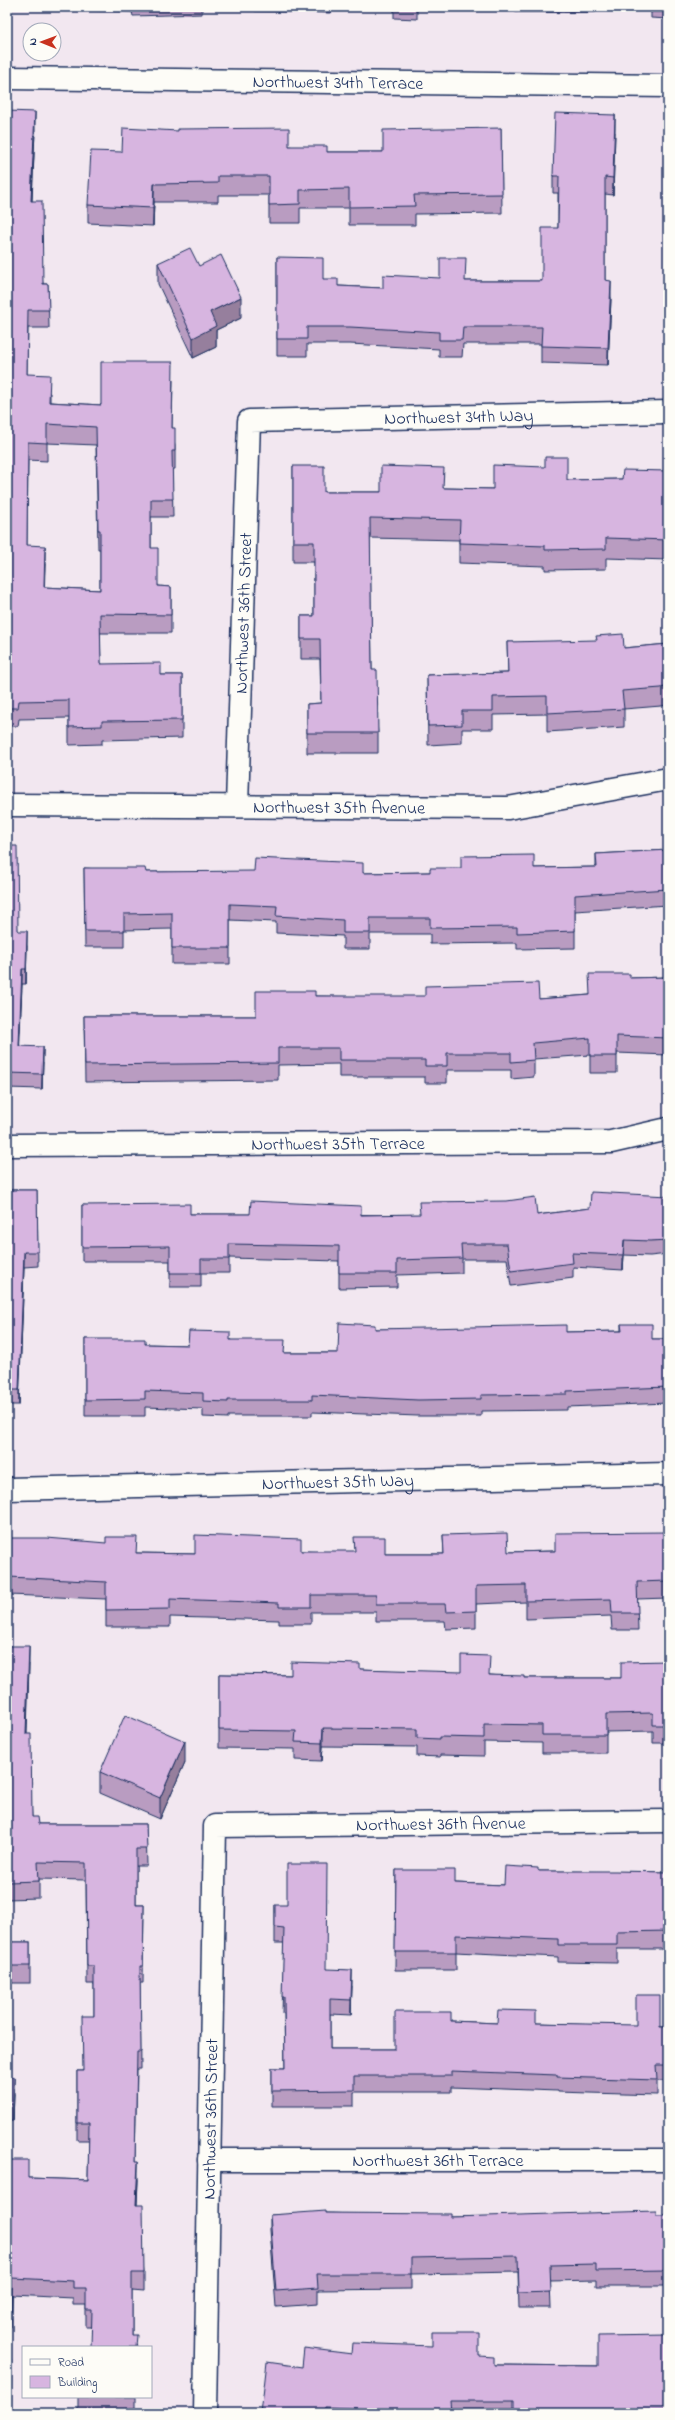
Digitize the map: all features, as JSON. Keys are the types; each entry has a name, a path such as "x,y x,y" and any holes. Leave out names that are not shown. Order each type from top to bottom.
{"street":[{"name":"Northwest 34th Terrace","path":"7,78 668,86"},
{"name":"Northwest 34th Way","path":"249,421 668,412"},
{"name":"Northwest 36th Street","path":"237,806 249,421"},
{"name":"Northwest 35th Avenue","path":"7,806 508,808 668,779"},
{"name":"Northwest 35th Terrace","path":"7,1145 611,1142 668,1129"},
{"name":"Northwest 35th Way","path":"7,1490 668,1474"},
{"name":"Northwest 36th Avenue","path":"215,1826 668,1821"},
{"name":"Northwest 36th Street","path":"205,2413 215,1826"},
{"name":"Northwest 36th Terrace","path":"209,2160 668,2160"}],"building":[{"path":"7,111 35,112 31,201 42,201 43,284 48,284 49,310 28,310 27,374 50,375 49,402 101,405 101,362 173,362 172,428 175,428 175,451 172,451 173,499 151,499 151,548 158,548 158,586 171,587 171,615 100,614 101,664 161,663 161,675 182,675 182,720 102,721 102,726 69,727 69,700 19,701 18,708 7,708","holes":["47,424 96,427 98,530 100,530 100,590 44,587 45,546 27,545 28,442 47,443"]},
{"path":"555,113 615,115 613,178 605,177 605,280 611,281 608,348 541,346 542,327 463,327 462,340 439,340 439,332 350,327 307,327 307,339 277,339 277,257 323,258 323,279 338,279 338,286 383,288 383,275 440,278 440,258 466,258 465,281 542,281 542,228 558,228 559,176 553,176"},
{"path":"123,128 178,131 178,129 289,128 289,146 327,146 327,152 383,152 383,130 501,128 502,194 414,195 415,206 349,207 349,189 300,190 300,204 269,205 269,176 218,176 218,183 154,184 153,208 88,205 91,151 122,152"},
{"path":"190,248 199,266 221,255 241,297 210,312 216,326 193,338 158,263"},
{"path":"545,457 567,457 567,480 622,479 623,470 668,471 668,540 606,538 606,549 545,550 545,546 459,543 460,520 370,518 372,670 377,670 378,733 307,733 307,704 321,703 320,639 301,639 301,616 314,616 314,542 293,542 293,466 324,466 324,492 381,492 381,466 444,468 443,488 493,489 493,465 545,467"},
{"path":"623,634 624,648 668,644 668,686 661,688 622,691 624,709 547,713 547,696 493,697 493,711 462,711 462,725 428,726 427,675 508,673 507,642 597,640 596,636"},
{"path":"7,846 17,846 18,931 27,931 26,969 22,969 19,1046 43,1047 42,1074 7,1073"},
{"path":"668,850 668,889 575,895 575,931 517,933 517,927 430,928 430,918 370,918 370,933 343,933 343,920 276,916 277,906 230,904 230,948 172,948 172,913 124,914 124,931 85,931 84,868 145,868 146,872 254,871 255,858 363,863 363,873 430,872 430,868 461,868 461,856 534,855 534,868 597,867 596,854"},
{"path":"589,974 630,974 630,978 668,977 668,1038 617,1036 617,1056 590,1056 590,1038 533,1043 534,1060 511,1062 511,1053 447,1053 447,1066 425,1066 425,1060 339,1060 339,1048 278,1048 278,1063 85,1065 84,1016 256,1016 256,991 315,991 315,996 425,996 425,986 538,983 539,999 590,995"},
{"path":"7,1190 37,1190 38,1252 24,1252 19,1390 7,1390"},
{"path":"591,1192 668,1196 668,1240 624,1240 623,1255 572,1253 573,1263 511,1271 507,1244 461,1244 462,1258 397,1260 397,1273 339,1273 339,1246 229,1244 229,1259 201,1259 201,1273 170,1273 170,1246 82,1247 82,1205 190,1204 190,1214 250,1214 251,1201 361,1206 361,1215 420,1214 419,1202 507,1201 535,1197 537,1215 590,1208"},
{"path":"339,1323 375,1325 375,1329 566,1325 566,1332 622,1331 621,1324 652,1324 652,1339 668,1339 668,1387 567,1391 567,1394 481,1395 481,1399 418,1400 312,1395 312,1400 228,1400 228,1402 203,1401 203,1393 145,1391 145,1399 85,1400 85,1339 145,1339 145,1344 188,1345 189,1331 230,1332 230,1340 285,1340 284,1353 338,1353"},
{"path":"668,1532 668,1581 637,1582 638,1613 612,1613 611,1599 526,1601 526,1585 476,1586 476,1611 446,1612 445,1604 376,1604 376,1595 311,1595 311,1607 279,1607 279,1603 170,1599 170,1609 106,1610 106,1582 9,1577 9,1593 7,1593 7,1538 47,1538 106,1543 106,1537 137,1537 136,1553 195,1554 195,1535 301,1539 301,1551 355,1551 354,1537 385,1537 385,1554 444,1554 443,1535 507,1533 508,1552 555,1551 555,1533"},
{"path":"7,1646 29,1646 26,1734 31,1734 32,1817 37,1817 38,1824 146,1824 147,1849 136,1849 136,1905 144,1905 143,1966 140,1966 141,2052 137,2052 135,2162 138,2162 136,2205 143,2205 144,2273 132,2273 132,2335 137,2335 136,2346 91,2346 92,2310 86,2310 86,2288 73,2288 73,2281 12,2278 11,2310 7,2310 7,2160 28,2160 28,2178 88,2180 89,2123 77,2123 77,2071 83,2071 82,2016 94,2016 94,1966 87,1966 86,1863 38,1862 39,1881 7,1882"},
{"path":"461,1655 490,1656 489,1675 524,1676 524,1678 621,1678 621,1662 668,1661 668,1725 653,1725 653,1713 606,1714 606,1735 542,1735 542,1725 484,1724 484,1738 440,1737 440,1739 417,1738 417,1729 323,1728 322,1743 295,1742 296,1731 219,1730 219,1674 291,1675 291,1662 360,1664 360,1669 461,1672"},
{"path":"125,1715 185,1741 160,1798 100,1772"},
{"path":"287,1864 327,1864 326,1969 352,1970 351,2000 330,1999 330,2049 395,2049 395,2012 451,2012 451,2021 497,2023 498,2010 536,2011 536,2023 636,2025 636,1995 660,1995 660,2027 668,2027 668,2065 656,2065 657,2080 557,2077 557,2075 451,2071 451,2076 354,2076 354,2090 272,2091 272,2068 285,2068 284,1997 282,1997 284,1928 275,1927 275,1905 287,1905"},
{"path":"505,1866 538,1868 538,1871 668,1872 668,1931 617,1932 617,1945 558,1945 558,1939 456,1935 456,1952 395,1952 396,1870 455,1870 455,1883 504,1885"},
{"path":"7,1942 30,1942 30,1966 7,1966"},
{"path":"7,2077 14,2077 13,2104 7,2104"},
{"path":"326,2211 326,2213 451,2214 451,2217 656,2211 656,2215 668,2215 668,2270 596,2271 596,2264 550,2265 551,2292 519,2293 518,2256 411,2258 411,2274 317,2274 318,2288 276,2291 270,2215"},
{"path":"432,2332 479,2332 479,2356 494,2357 494,2365 598,2366 598,2336 668,2335 668,2411 514,2412 514,2401 450,2401 451,2412 325,2407 324,2413 261,2413 267,2362 302,2367 304,2348 352,2354 353,2343 432,2346"},
{"path":"7,2359 11,2359 10,2413 7,2413"}]}
